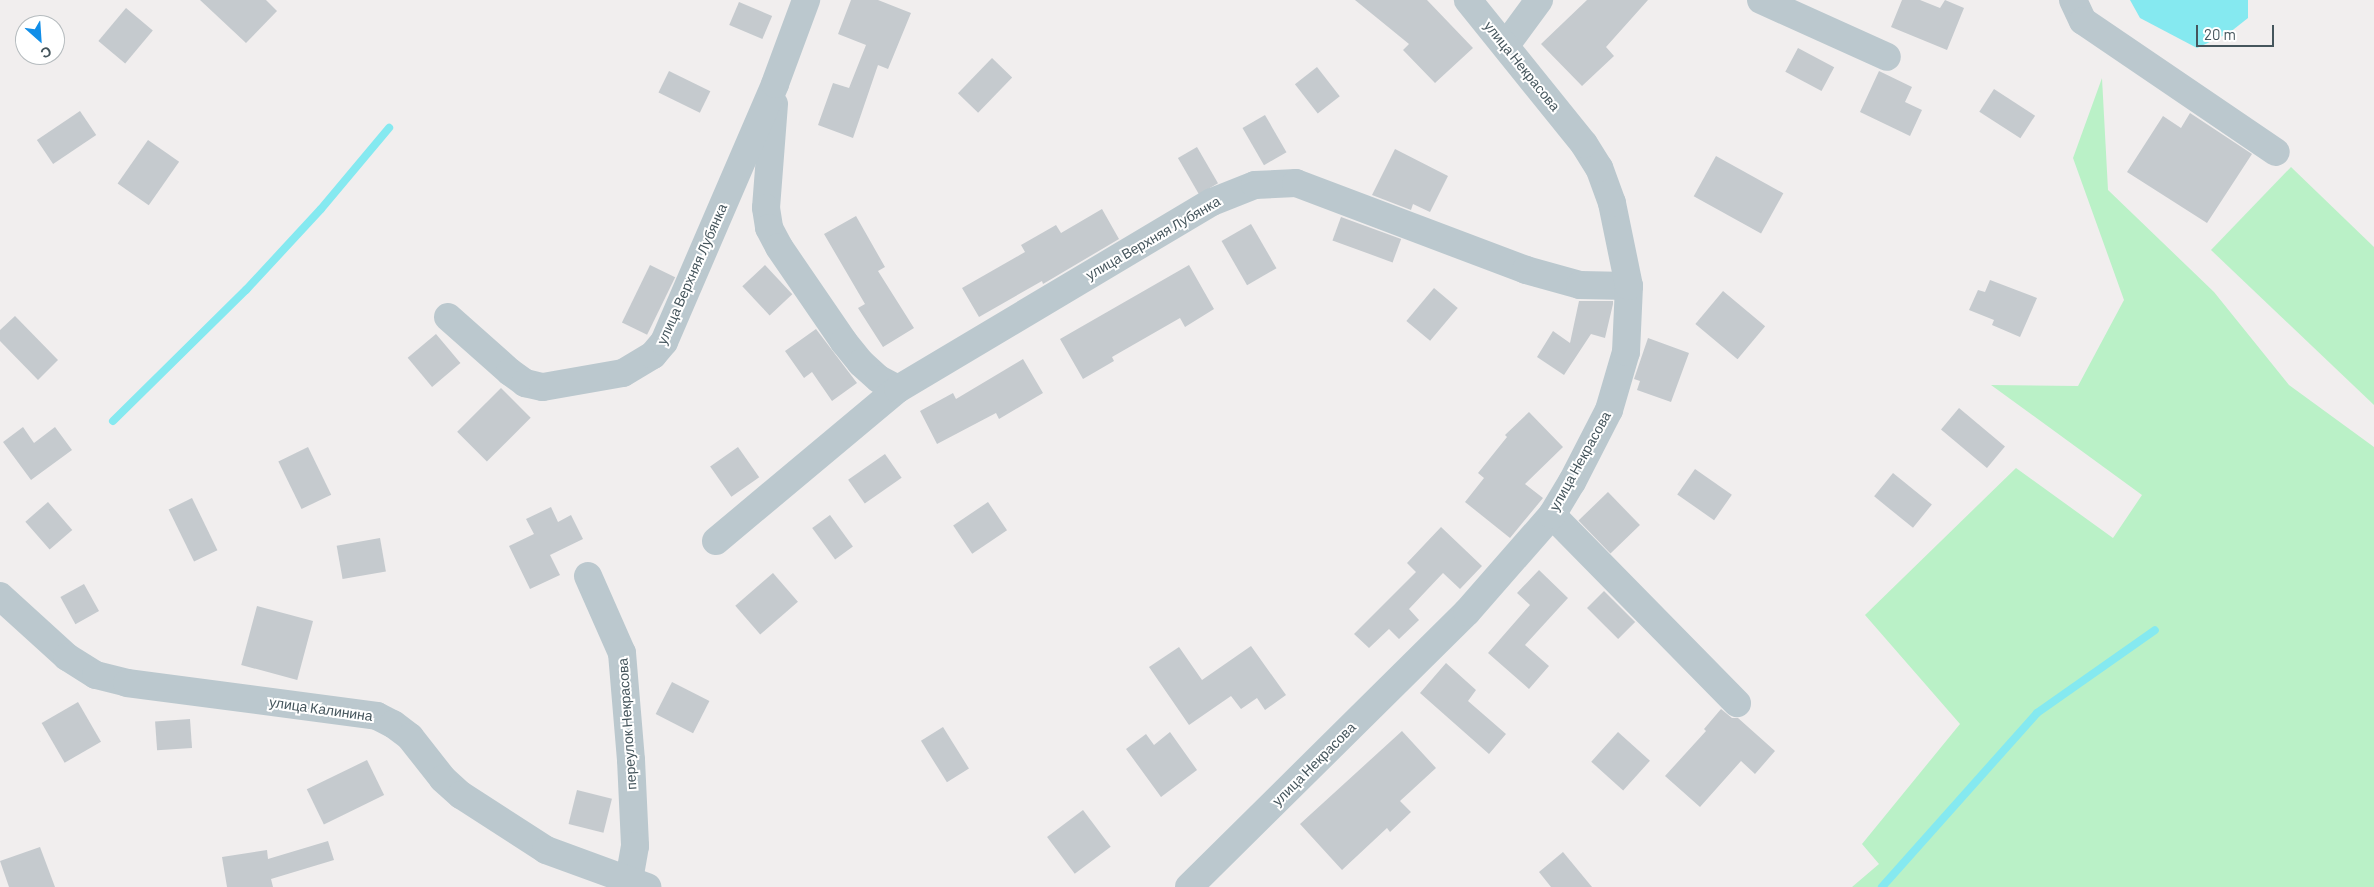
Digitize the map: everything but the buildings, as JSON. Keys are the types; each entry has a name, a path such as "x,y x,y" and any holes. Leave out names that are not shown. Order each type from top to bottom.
{"street":[{"name":"улица Верхняя Лубянка","path":"448,317 525,383 543,387 623,373 640,365 653,355 664,342 775,84 806,0"},
{"name":"улица Некрасова","path":"1189,887 1467,612 1552,515 1572,482 1609,410 1626,352 1629,286 1612,203 1599,168 1584,144 1468,0"},
{"path":"1506,45 1540,0"},
{"path":"1761,0 1887,57"},
{"path":"2073,0 2083,21 2276,152"},
{"name":"улица Верхняя Лубянка","path":"775,84 766,208 769,228 778,247 844,342 861,363 879,379 898,389"},
{"name":"улица Верхняя Лубянка","path":"716,541 898,389 1212,202 1254,185 1296,183 1526,270 1580,285 1629,286"},
{"path":"1552,515 1737,703"},
{"name":"переулок Некрасова","path":"588,576 622,653 631,760 638,883"},
{"name":"улица Калинина","path":"0,596 67,657 96,675 128,683 377,716 393,724 410,737 443,779 460,795 546,850 638,883"}],"green space":[{"path":"2102,78 2108,190 2214,292 2289,385 2374,447 2374,887 1852,887 1879,864 1862,844 1960,724 1865,615 2016,468 2113,538 2142,495 1991,385 2078,386 2124,300 2073,158"},
{"path":"2291,167 2374,247 2374,405 2211,250"}],"water":[{"path":"2130,0 2248,0 2248,18 2229,33 2197,48 2140,18"}],"waterway":[{"path":"113,421 246,290 321,209 389,128"},
{"path":"1882,887 2037,713 2155,630"}]}
